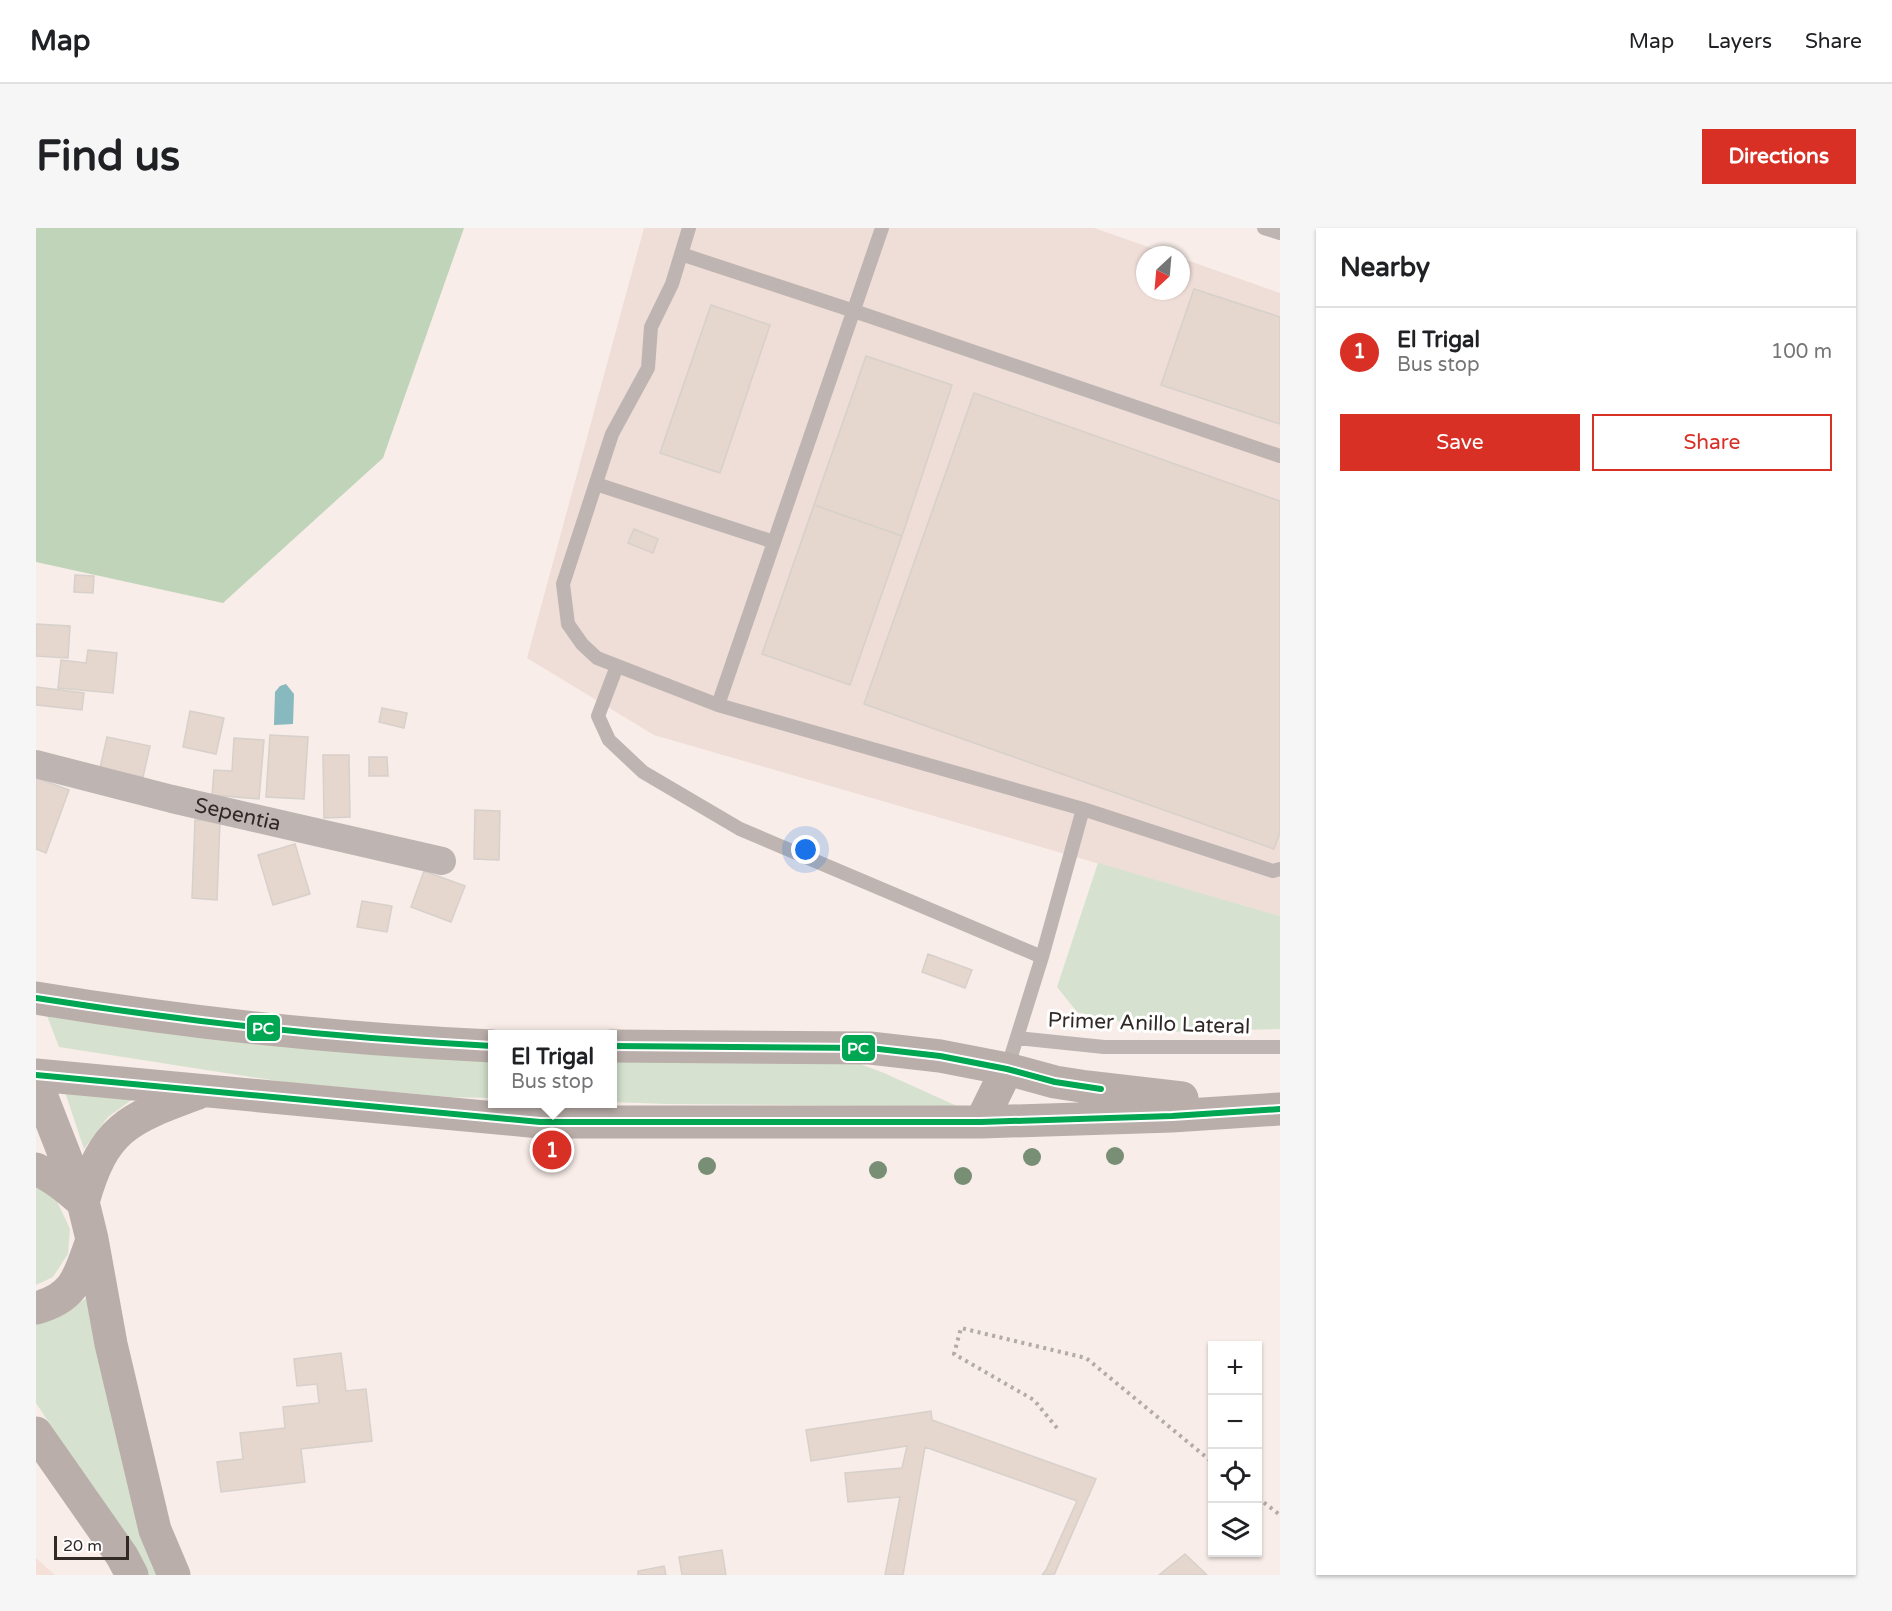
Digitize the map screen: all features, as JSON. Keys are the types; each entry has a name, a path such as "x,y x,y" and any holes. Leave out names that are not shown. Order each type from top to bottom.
{"highway":[{"path":"36,998 140,1015 289,1032 394,1042 488,1046"},
{"path":"617,1047 870,1048 940,1056 1007,1069 1055,1082 1136,1094 1215,1101 1280,1103"},
{"path":"981,1122 1007,1069"},
{"path":"36,1075 540,1122 981,1122 1172,1116 1280,1109"},
{"path":"36,1082 83,1202 111,1344 155,1530 174,1575"},
{"path":"83,1202 90,1176 112,1136 138,1117 204,1091"},
{"path":"36,1169 56,1179 83,1202"},
{"path":"36,1308 52,1304 63,1297 79,1277 92,1239"},
{"path":"36,1433 122,1556 132,1575"}],"street":[{"name":"Sepentia","path":"36,764 172,799 442,861"}],"lane":[{"path":"689,228 672,284 651,327 648,368 612,434 563,584 568,624 582,644 597,658 718,705 1083,809 1273,871 1280,869"},
{"path":"718,705 882,228"},
{"path":"1264,228 1280,233"},
{"path":"681,254 1280,456"},
{"path":"596,484 774,542"},
{"path":"617,666 598,716 609,740 643,772 740,829 1042,957"},
{"path":"1007,1069 1042,957 1083,809"},
{"name":"Primer Anillo Lateral","path":"1017,1038 1104,1047 1280,1047"}],"path":[{"path":"1057,1428 1034,1400 954,1354 961,1328 1086,1358 1208,1459"},
{"path":"1262,1502 1280,1515"}],"shaded area":[{"path":"644,228 1094,228 1145,246 1136,246 1136,300 1190,300 1190,261 1280,293 1280,916 654,735 527,658"},
{"path":"36,1558 55,1575 36,1575"}],"green space":[{"path":"36,228 464,228 383,458 223,603 36,562"},
{"path":"1098,863 1280,916 1280,1029 1166,1032 1077,1012 1057,987"},
{"path":"44,1008 488,1055 488,1098 450,1097 284,1082 59,1047"},
{"path":"617,1057 847,1059 957,1106 617,1102"},
{"path":"64,1089 137,1096 108,1117 84,1149"},
{"path":"36,1182 56,1199 70,1229 68,1254 53,1277 36,1285"},
{"path":"90,1295 159,1575 146,1575 130,1544 36,1403 36,1322 70,1310"}],"water":[{"path":"286,684 294,694 293,724 274,725 275,692 280,686"}],"building":[{"path":"1194,289 1280,317 1280,424 1161,385"},
{"path":"711,305 770,325 720,473 660,453"},
{"path":"866,356 952,385 902,536 814,505"},
{"path":"974,393 1280,501 1280,832 1274,849 864,704"},
{"path":"814,505 902,536 850,685 762,654"},
{"path":"634,529 658,539 653,553 628,543"},
{"path":"75,575 94,576 93,593 74,592"},
{"path":"36,624 70,626 68,658 36,656"},
{"path":"88,650 117,653 113,693 58,688 61,660 86,663"},
{"path":"36,687 84,693 82,710 36,705"},
{"path":"382,708 407,713 404,728 379,722"},
{"path":"190,711 224,718 216,754 183,747"},
{"path":"270,735 308,737 304,799 266,797"},
{"path":"107,737 150,746 143,777 100,768"},
{"path":"234,738 264,740 259,799 212,795 214,770 232,771"},
{"path":"323,755 349,755 350,817 324,818"},
{"path":"369,757 387,757 388,776 369,776"},
{"path":"36,778 69,790 46,853 36,849"},
{"path":"475,810 500,811 499,860 474,859"},
{"path":"195,820 220,821 217,900 192,898"},
{"path":"295,844 310,894 273,905 258,855"},
{"path":"424,871 465,886 451,922 411,907"},
{"path":"362,901 392,906 387,932 357,927"},
{"path":"928,954 972,970 965,988 922,972"},
{"path":"341,1353 346,1391 366,1389 372,1441 301,1449 305,1482 221,1492 217,1462 243,1459 240,1433 285,1428 283,1407 319,1403 317,1384 297,1386 294,1359"},
{"path":"931,1411 932,1420 1096,1479 1054,1575 1042,1575 1077,1501 925,1447 903,1575 885,1575 900,1497 848,1502 845,1473 902,1468 907,1446 811,1461 806,1430"},
{"path":"722,1550 726,1575 682,1575 679,1557"},
{"path":"1185,1554 1207,1575 1159,1575"},
{"path":"664,1566 666,1575 638,1575 638,1571"}],"transit line":[{"name":"PC","path":"36,998 263,1028 488,1046"},
{"name":"PC","path":"617,1046 870,1048 940,1056 1007,1069 1055,1082 1101,1089"},
{"name":"PC","path":"36,1075 540,1122 981,1122 1172,1116 1280,1109"}],"place":[{"name":"El Trigal","path":"552,1150"}]}
